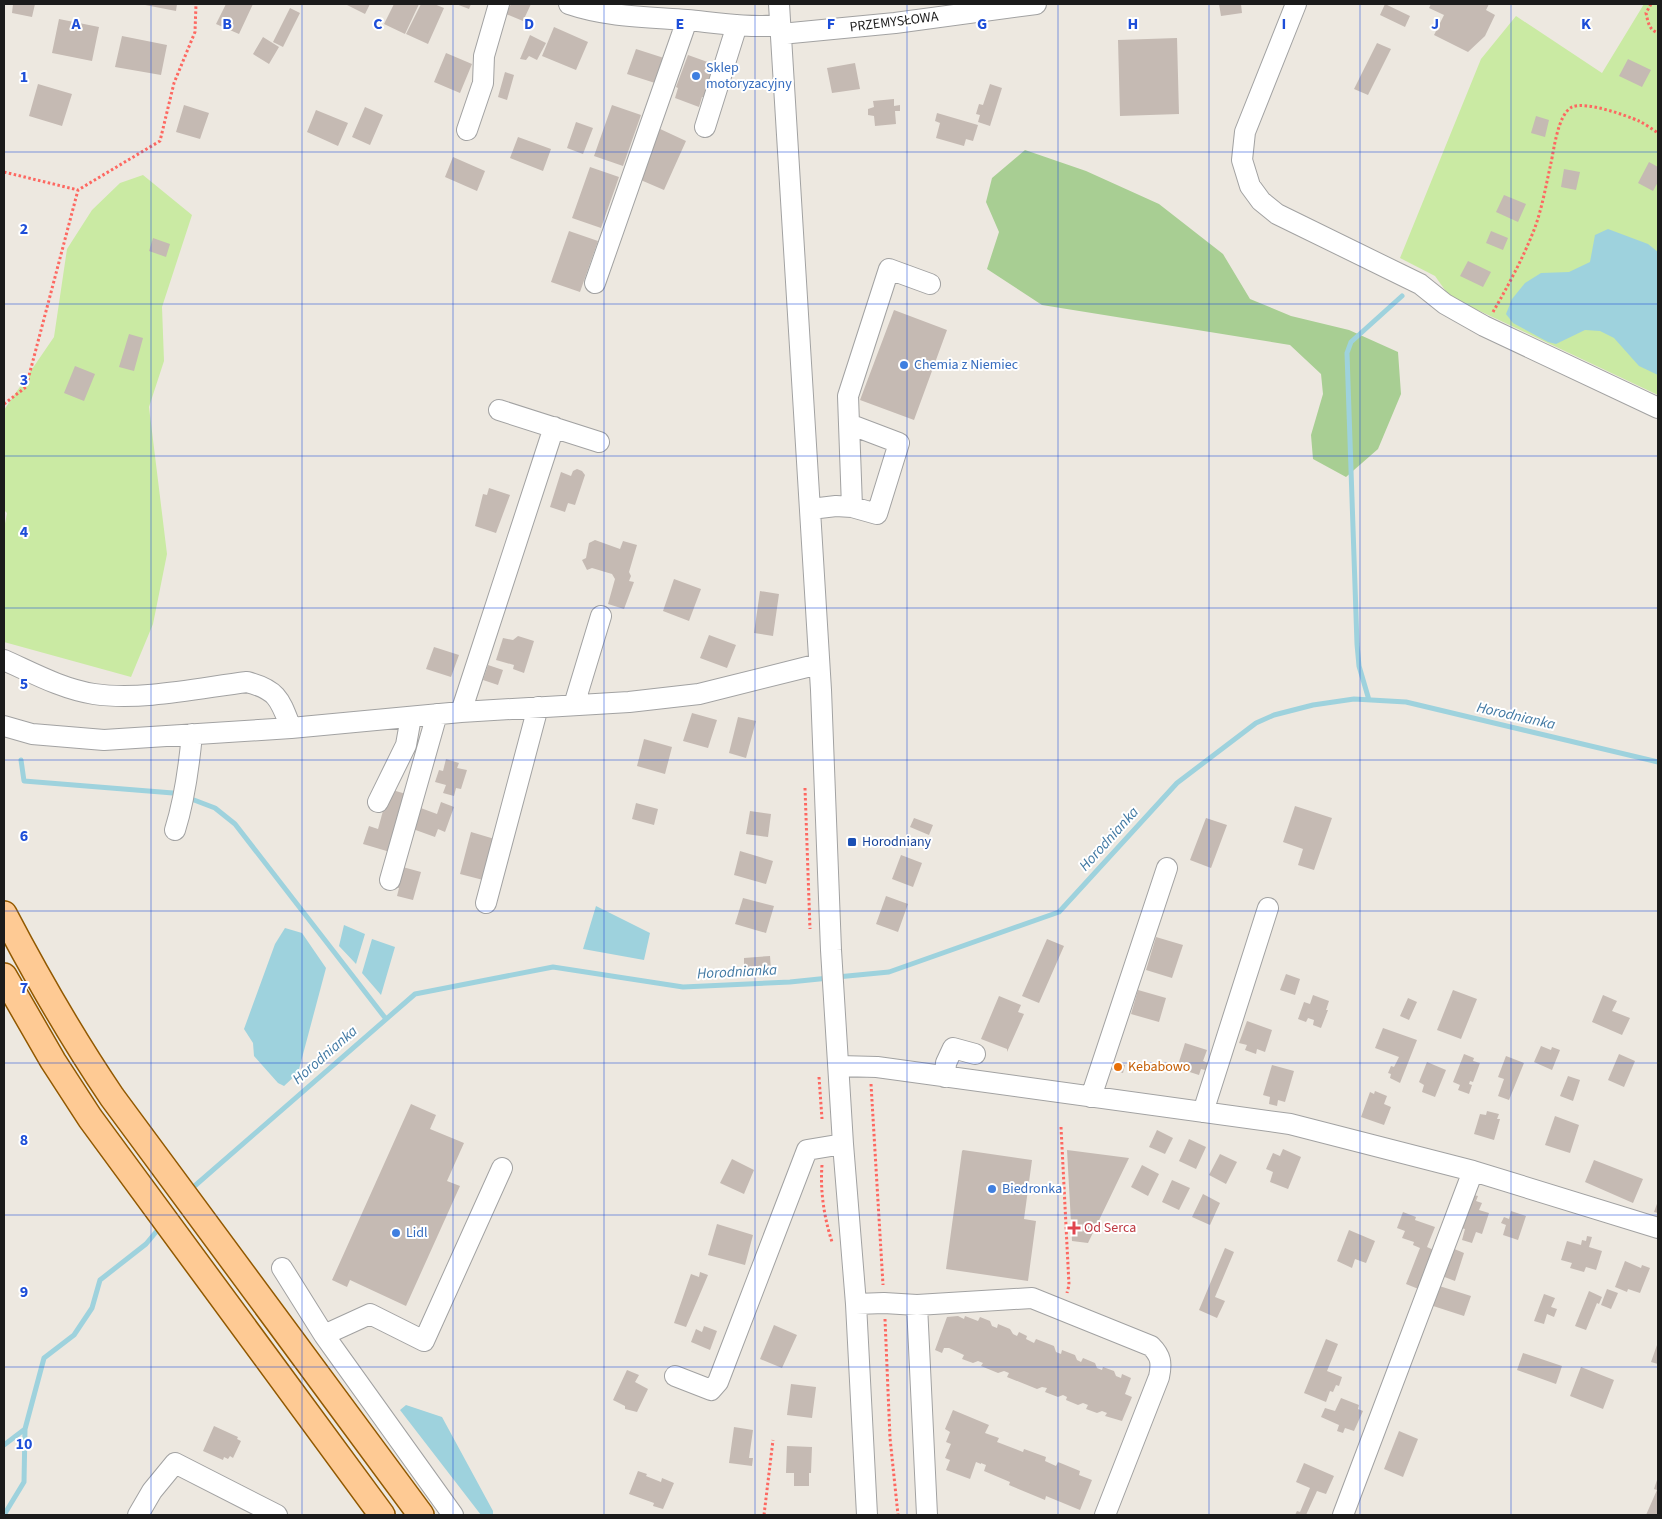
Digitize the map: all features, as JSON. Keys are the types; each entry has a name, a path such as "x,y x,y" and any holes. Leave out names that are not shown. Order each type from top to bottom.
{"main road":[{"path":"4,914 32,968 73,1039 112,1097 161,1166 421,1515"},
{"path":"4,976 53,1061 90,1118 382,1515"}],"street":[{"path":"467,130 483,83 484,56 499,4"},
{"name":"PRZEMYSŁOWA","path":"569,4 614,15 687,20 780,30 895,23 1036,4"},
{"path":"779,4 811,509 831,950 843,1144 856,1304 867,1515"},
{"path":"1296,4 1245,132 1242,160 1250,186 1261,201 1277,214 1420,284 1444,304 1484,326 1658,408"},
{"path":"595,283 687,20"},
{"path":"705,127 737,25"},
{"path":"852,508 848,396 889,269 930,284"},
{"path":"500,410 599,442"},
{"path":"811,509 836,506 877,514 899,443 849,424"},
{"path":"461,712 554,427"},
{"path":"574,705 601,616"},
{"path":"4,660 68,687 92,694 138,696 247,682 262,686 273,693 281,703 291,728"},
{"path":"4,726 32,734 104,740 291,728 461,712 629,702 700,694 819,664"},
{"path":"486,903 538,707"},
{"path":"390,880 437,714"},
{"path":"378,802 406,745 411,717"},
{"path":"176,830 189,770 192,734"},
{"path":"1091,1097 1168,868"},
{"path":"1203,1112 1268,908"},
{"path":"945,1078 946,1063 954,1048 975,1054"},
{"path":"839,1066 869,1066 945,1078 1290,1124 1473,1171 1658,1228"},
{"path":"675,1376 711,1390 718,1382 807,1150 843,1144"},
{"path":"324,1335 370,1314 424,1341 502,1168"},
{"path":"1343,1515 1473,1171"},
{"path":"282,1268 324,1335 453,1515"},
{"path":"856,1304 917,1305 1032,1298 1151,1346 1159,1354 1161,1366 1159,1377 1105,1515"},
{"path":"917,1305 927,1515"},
{"path":"138,1515 152,1491 176,1463 277,1515"}],"path":[{"path":"4,404 26,387 78,190 160,141 174,83 195,32 196,4"},
{"path":"1652,4 1646,13 1648,24 1654,32 1658,33"},
{"path":"1484,326 1505,291 1534,230 1558,129 1564,114 1572,108 1582,106 1604,110 1640,121 1658,133"},
{"path":"4,172 78,190"},
{"path":"805,779 811,932"},
{"path":"819,1068 823,1134 821,1178 825,1222 833,1244"},
{"path":"1060,1309 1067,1294 1068,1285 1061,1127"},
{"path":"764,1515 773,1440"}],"green space":[{"path":"1644,4 1658,4 1658,395 1450,297 1435,276 1400,258 1481,59 1516,16 1602,73"},
{"path":"1025,150 1086,171 1159,204 1223,254 1250,299 1291,316 1349,330 1398,352 1401,394 1378,449 1346,477 1313,459 1311,435 1323,394 1321,374 1290,345 1042,305 987,269 999,232 986,202 992,178"},
{"path":"143,175 192,215 162,307 164,361 149,407 167,554 153,624 131,677 4,642 4,529 7,513 4,510 4,410 54,337 67,249 92,210 120,183"}],"water":[{"path":"1608,229 1648,244 1658,252 1658,375 1639,366 1614,338 1600,331 1585,330 1556,344 1548,342 1513,323 1506,314 1512,299 1525,283 1541,273 1569,272 1590,262 1595,235"},
{"path":"596,906 650,933 644,960 583,949"},
{"path":"344,925 365,934 356,964 339,946"},
{"path":"285,928 302,933 326,968 298,1073 284,1086 278,1083 254,1056 253,1043 244,1029 275,944"},
{"path":"372,939 395,947 381,995 362,973"},
{"path":"406,1405 442,1417 493,1511 493,1515 481,1515 400,1410"}],"building":[{"path":"13,4 35,4 32,17 12,13"},
{"path":"140,4 177,4 176,11"},
{"path":"226,4 253,4 239,34 216,24"},
{"path":"345,4 370,4 365,14"},
{"path":"394,4 419,4 405,34 384,24"},
{"path":"421,4 434,4 444,8 428,44 406,34"},
{"path":"456,4 471,4 469,9"},
{"path":"511,4 531,4 523,21 506,14"},
{"path":"1219,4 1241,4 1242,13 1221,16"},
{"path":"1385,4 1410,16 1405,27 1380,15"},
{"path":"1431,4 1489,4 1486,10 1495,15 1485,36 1468,52 1434,35 1444,15 1429,8"},
{"path":"290,8 300,13 283,47 273,42"},
{"path":"59,19 99,27 92,61 52,53"},
{"path":"554,27 588,42 576,70 542,56"},
{"path":"530,35 546,43 537,60 529,56 526,60 520,59"},
{"path":"122,36 167,45 161,75 115,67"},
{"path":"263,37 279,47 269,64 253,54"},
{"path":"1177,38 1179,114 1120,116 1118,40"},
{"path":"1377,43 1391,49 1368,95 1354,89"},
{"path":"636,49 664,58 655,83 627,74"},
{"path":"446,53 472,64 460,93 434,82"},
{"name":"Sklep motoryzacyjny","path":"688,55 716,65 699,107 675,98 678,88 676,87"},
{"path":"1628,59 1651,70 1642,87 1619,76"},
{"path":"855,63 860,89 832,93 827,68"},
{"path":"505,72 514,75 507,100 498,97"},
{"path":"38,84 72,94 62,126 29,116"},
{"path":"990,84 1002,88 990,126 978,122 980,115 976,114 979,104 983,105"},
{"path":"894,99 894,106 900,105 900,111 895,111 896,124 875,126 874,116 868,115 868,109 874,107 873,101"},
{"path":"184,105 209,113 200,139 176,132"},
{"path":"612,105 641,115 623,166 594,156"},
{"path":"365,107 383,115 370,145 352,137"},
{"path":"316,110 348,123 338,146 307,132"},
{"path":"937,113 978,125 973,141 966,139 964,146 936,138 940,123 935,121"},
{"path":"1536,116 1549,120 1545,137 1531,133"},
{"path":"576,122 593,128 583,154 567,148"},
{"path":"658,128 686,141 664,190 636,178"},
{"path":"518,137 551,149 543,171 510,158"},
{"path":"453,157 485,171 477,191 445,177"},
{"path":"1649,162 1658,167 1658,182 1653,191 1638,183"},
{"path":"590,167 619,177 601,228 572,218"},
{"path":"1564,169 1580,172 1576,190 1561,187"},
{"path":"1504,195 1526,204 1518,222 1496,212"},
{"path":"569,231 598,241 580,292 551,282"},
{"path":"1491,231 1508,238 1503,250 1486,243"},
{"path":"153,238 170,244 166,257 149,251"},
{"path":"1468,261 1491,272 1483,287 1460,276"},
{"name":"Chemia z Niemiec","path":"894,310 947,330 914,420 860,400"},
{"path":"129,334 143,338 134,371 119,367"},
{"path":"75,366 95,374 84,401 64,393"},
{"path":"577,469 585,475 575,505 568,503 565,512 550,507 561,472 571,476 573,471"},
{"path":"489,488 510,495 496,533 475,526 483,494 487,495"},
{"path":"595,540 620,549 623,541 637,545 629,572 631,576 629,581 634,582 624,609 608,604 615,579 612,574 592,568 587,570 582,560 586,558 589,543"},
{"path":"674,579 701,589 689,621 663,611"},
{"path":"760,591 779,594 773,636 754,633"},
{"path":"709,635 736,645 727,668 700,658"},
{"path":"518,636 534,641 524,673 513,669 514,665 496,660 503,638 513,640"},
{"path":"434,647 459,655 451,677 426,669"},
{"path":"488,665 503,670 498,685 483,680"},
{"path":"692,713 717,720 708,748 683,741"},
{"path":"738,717 756,721 746,758 729,753"},
{"path":"644,739 672,747 665,774 637,766"},
{"path":"446,759 459,763 457,768 467,770 461,789 456,788 454,796 443,793 446,785 435,782 439,770 443,771"},
{"path":"389,789 406,794 390,852 363,844 369,826 378,829"},
{"path":"441,802 454,807 445,832 438,829 435,837 410,828 418,807 437,814"},
{"path":"636,803 658,809 654,825 632,819"},
{"path":"1295,806 1332,818 1314,870 1298,865 1303,849 1283,842"},
{"path":"750,811 771,814 768,837 746,834"},
{"path":"914,818 933,825 929,835 910,827"},
{"path":"1206,818 1227,825 1211,868 1190,860"},
{"path":"471,832 498,840 487,881 460,874"},
{"path":"740,851 773,861 766,884 734,875"},
{"path":"901,855 922,863 913,887 892,879"},
{"path":"399,866 421,872 413,900 397,896 399,888 393,887"},
{"path":"886,896 908,904 898,932 876,924"},
{"path":"743,898 774,906 766,933 735,924"},
{"path":"1156,937 1183,945 1172,978 1146,970"},
{"path":"1047,939 1064,946 1039,1003 1022,996"},
{"path":"770,956 771,969 744,970 744,958"},
{"path":"1286,974 1300,979 1295,995 1280,990"},
{"path":"1138,990 1166,998 1159,1022 1131,1014"},
{"path":"1453,990 1477,999 1461,1039 1437,1030"},
{"path":"1313,995 1329,1001 1326,1010 1328,1010 1321,1028 1313,1025 1314,1020 1308,1018 1306,1022 1298,1019 1304,1002 1310,1004"},
{"path":"1603,995 1617,1001 1612,1011 1630,1018 1622,1035 1592,1022"},
{"path":"999,996 1021,1005 1018,1012 1024,1014 1007,1052 1007,1049 981,1039"},
{"path":"1408,998 1417,1002 1409,1020 1400,1016"},
{"path":"1247,1021 1272,1030 1265,1052 1257,1049 1256,1054 1245,1050 1247,1045 1239,1043"},
{"path":"1383,1028 1417,1040 1400,1083 1390,1078 1391,1074 1388,1073 1391,1066 1394,1067 1399,1057 1375,1048"},
{"path":"1185,1043 1207,1050 1203,1061 1208,1063 1206,1072 1201,1069 1199,1075 1177,1068"},
{"path":"1541,1046 1551,1050 1552,1047 1560,1050 1552,1070 1534,1062"},
{"path":"1464,1054 1474,1058 1473,1061 1480,1063 1473,1082 1470,1081 1469,1084 1472,1085 1469,1094 1458,1090 1460,1085 1453,1082"},
{"path":"1619,1054 1635,1061 1624,1087 1608,1080"},
{"path":"1506,1056 1524,1063 1509,1100 1498,1096 1504,1079 1498,1077"},
{"name":"Kebabowo","path":"1112,1061 1125,1065 1123,1073 1110,1069"},
{"path":"1427,1062 1446,1070 1435,1097 1422,1092 1424,1085 1419,1082"},
{"path":"1272,1065 1294,1071 1285,1102 1278,1100 1277,1106 1269,1104 1270,1097 1263,1095"},
{"path":"1568,1076 1580,1080 1573,1101 1560,1096"},
{"path":"1375,1091 1387,1096 1384,1104 1391,1107 1384,1125 1361,1117 1370,1092 1374,1094"},
{"name":"Lidl","path":"411,1104 436,1115 430,1129 464,1143 447,1181 460,1186 406,1306 350,1280 347,1287 332,1280"},
{"path":"1487,1111 1499,1114 1497,1119 1500,1119 1494,1140 1474,1134 1480,1114 1486,1115"},
{"path":"1555,1116 1579,1125 1570,1153 1545,1145"},
{"path":"1157,1130 1173,1138 1165,1154 1149,1147"},
{"path":"1189,1139 1206,1147 1196,1169 1179,1161"},
{"path":"1283,1149 1301,1157 1288,1189 1270,1182 1273,1172 1266,1169 1273,1153 1280,1156"},
{"name":"Biedronka","path":"963,1150 1032,1160 1024,1219 1036,1221 1028,1281 946,1269"},
{"path":"1067,1150 1129,1158 1088,1243 1072,1241"},
{"path":"1220,1154 1237,1162 1226,1184 1209,1175"},
{"path":"732,1159 754,1170 744,1194 720,1183"},
{"path":"1594,1160 1643,1179 1633,1203 1585,1182"},
{"path":"1142,1165 1159,1174 1148,1196 1131,1187"},
{"path":"1172,1180 1190,1188 1179,1210 1162,1202"},
{"path":"1203,1194 1220,1203 1210,1225 1192,1217"},
{"path":"1469,1194 1478,1196 1476,1201 1482,1203 1479,1210 1489,1213 1482,1234 1476,1232 1472,1243 1462,1240 1465,1229 1458,1227"},
{"path":"1658,1201 1658,1213 1654,1212"},
{"path":"1511,1211 1526,1216 1518,1240 1503,1235 1506,1225 1501,1223 1504,1217 1509,1219"},
{"path":"1403,1212 1416,1217 1415,1220 1435,1227 1427,1247 1436,1251 1421,1290 1406,1284 1420,1248 1413,1245 1414,1242 1402,1238 1405,1231 1397,1228"},
{"path":"717,1224 753,1235 745,1265 708,1255"},
{"path":"1349,1230 1375,1241 1366,1263 1355,1259 1352,1268 1337,1261"},
{"path":"1587,1236 1592,1237 1589,1247 1602,1251 1596,1270 1586,1267 1584,1272 1570,1268 1572,1263 1561,1260 1567,1241 1581,1245 1582,1240 1586,1241"},
{"path":"1225,1248 1234,1252 1215,1297 1225,1301 1217,1318 1199,1310"},
{"path":"1452,1248 1464,1253 1455,1281 1442,1276"},
{"path":"1625,1261 1641,1268 1642,1265 1650,1268 1640,1293 1628,1289 1627,1292 1615,1287"},
{"path":"700,1272 708,1275 686,1327 674,1323 691,1274 699,1277"},
{"path":"1433,1284 1471,1296 1464,1316 1427,1304"},
{"path":"1607,1289 1618,1293 1611,1309 1601,1305"},
{"path":"1589,1291 1602,1297 1599,1304 1597,1303 1586,1330 1575,1326"},
{"path":"1544,1294 1555,1298 1551,1307 1557,1309 1554,1317 1547,1314 1544,1324 1534,1321"},
{"path":"958,1316 964,1319 965,1316 978,1321 980,1317 990,1321 992,1326 997,1328 998,1324 1010,1329 1017,1336 1019,1332 1027,1336 1026,1339 1034,1343 1036,1339 1054,1346 1056,1352 1061,1354 1062,1350 1075,1355 1077,1360 1081,1362 1083,1358 1095,1363 1097,1368 1102,1370 1103,1367 1114,1371 1116,1376 1121,1378 1122,1374 1131,1378 1125,1394 1132,1397 1122,1421 1105,1416 1107,1413 1102,1411 1097,1413 1086,1409 1088,1405 1083,1403 1078,1405 1066,1400 1067,1397 1063,1395 1058,1397 1045,1392 1047,1388 1037,1389 1007,1377 1009,1373 1004,1371 998,1373 981,1366 983,1363 978,1361 973,1363 962,1359 964,1355 949,1348 944,1348 942,1353 935,1350 947,1317"},
{"path":"774,1325 797,1335 782,1368 760,1359"},
{"path":"704,1326 717,1331 710,1350 691,1342 696,1329 702,1332"},
{"path":"1326,1339 1338,1344 1327,1371 1342,1377 1339,1386 1336,1385 1333,1392 1330,1391 1326,1402 1304,1393"},
{"path":"1658,1346 1658,1364 1651,1362"},
{"path":"1523,1353 1562,1366 1556,1384 1517,1370"},
{"path":"1581,1367 1614,1380 1603,1409 1570,1396"},
{"path":"627,1370 639,1375 635,1382 648,1389 637,1412 625,1409 625,1406 613,1400"},
{"path":"791,1384 816,1387 812,1418 787,1415"},
{"path":"1341,1398 1359,1405 1358,1409 1363,1411 1354,1431 1345,1428 1343,1433 1337,1431 1339,1425 1321,1417 1325,1408 1335,1411"},
{"path":"953,1410 989,1425 985,1433 999,1438 997,1442 1023,1452 1024,1449 1046,1457 1045,1461 1056,1466 1058,1462 1080,1471 1079,1475 1092,1480 1080,1510 1046,1496 1045,1500 1009,1485 1010,1482 984,1471 986,1465 981,1463 976,1462 970,1479 946,1470 950,1460 945,1458 951,1444 946,1442 950,1432 945,1429"},
{"path":"214,1426 238,1437 237,1439 241,1441 233,1458 230,1456 228,1459 224,1457 223,1460 203,1451"},
{"path":"734,1427 753,1430 749,1458 753,1458 752,1466 729,1463"},
{"path":"1399,1431 1418,1439 1403,1477 1384,1469"},
{"path":"787,1446 812,1447 809,1486 794,1486 794,1473 786,1473"},
{"path":"1304,1463 1334,1476 1326,1494 1317,1491 1306,1515 1295,1515 1297,1511 1300,1512 1310,1488 1296,1482"},
{"path":"638,1471 661,1482 662,1478 674,1483 663,1509 653,1506 654,1503 629,1494"},
{"path":"1658,1477 1658,1515 1646,1515 1657,1490 1654,1489"}],"waterway":[{"path":"1369,700 1359,666 1357,644 1347,353 1351,342 1402,296"},
{"name":"Horodnianka","path":"837,977 889,972 1059,912 1177,783 1256,723 1274,715 1313,705 1354,699 1406,702 1658,762"},
{"path":"21,760 24,781 173,793"},
{"path":"194,800 215,808 235,824 386,1019"},
{"name":"Horodnianka","path":"190,1190 415,994 553,967 683,987 790,982 829,978"},
{"name":"Horodnianka","path":"4,1515 24,1482 25,1429 44,1358 74,1335 92,1308 100,1280 146,1244 161,1226"},
{"path":"4,1445 25,1429"}],"place":[{"name":"Sklep motoryzacyjny","path":"696,76"},
{"name":"Chemia z Niemiec","path":"904,365"},
{"name":"Horodniany","path":"852,842"},
{"name":"Kebabowo","path":"1118,1067"},
{"name":"Biedronka","path":"992,1189"},
{"name":"Od Serca","path":"1074,1228"},
{"name":"Lidl","path":"396,1233"}]}
